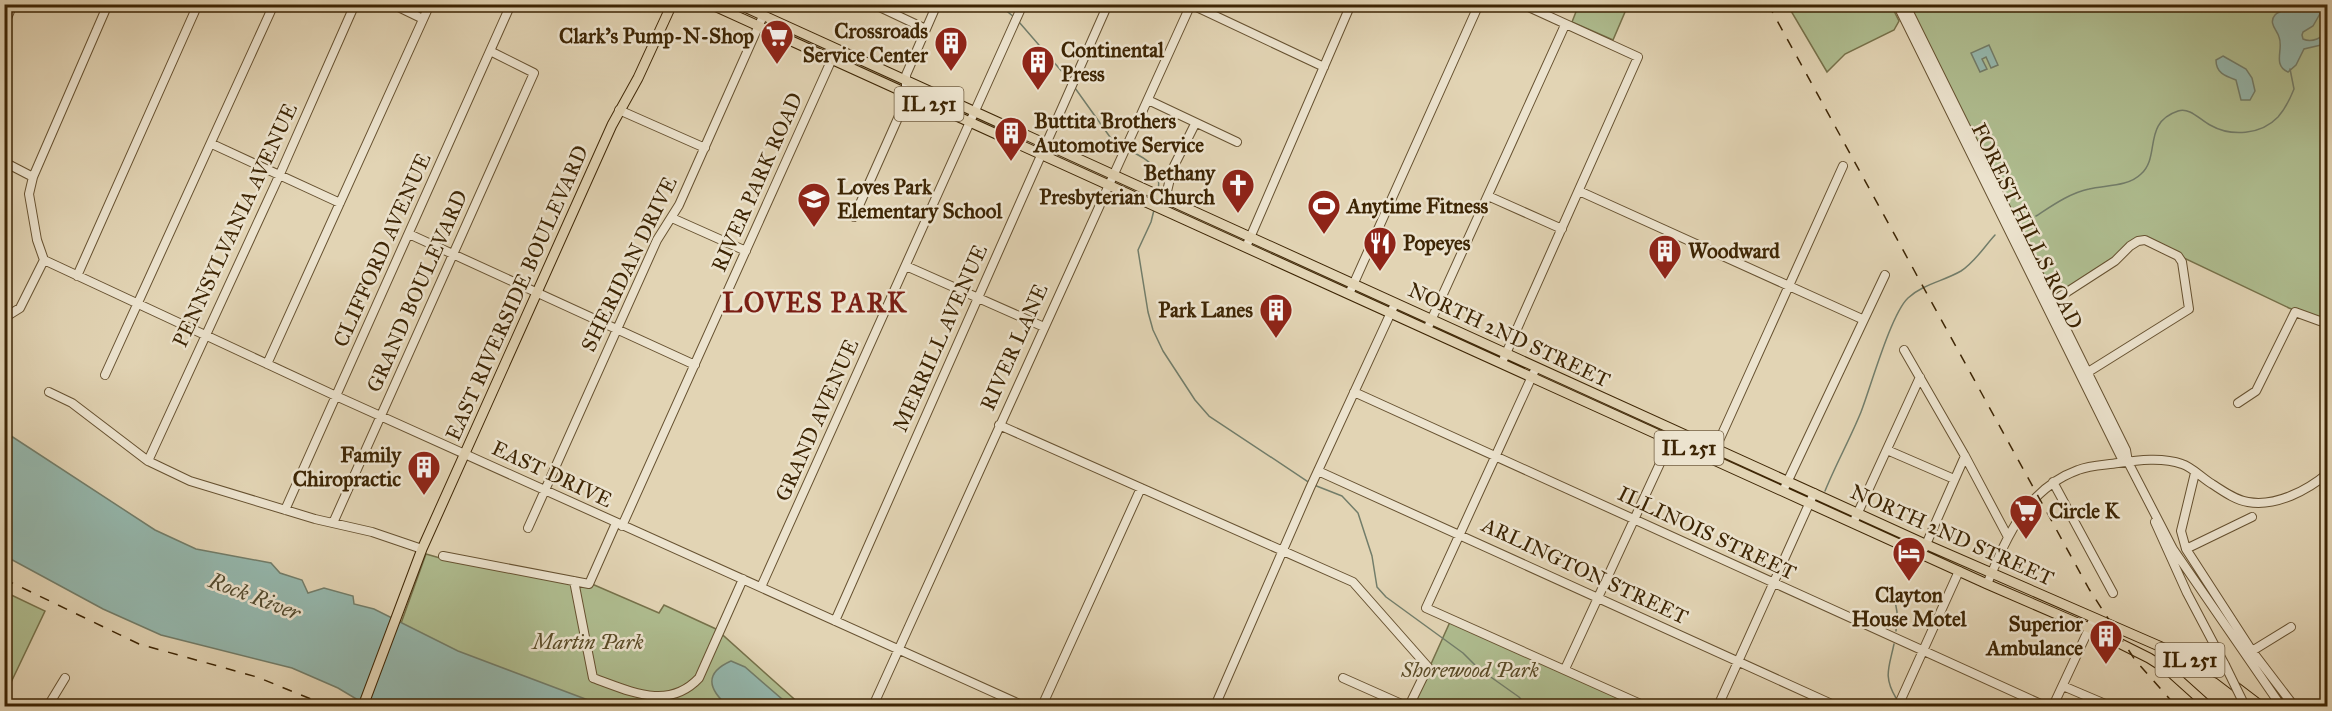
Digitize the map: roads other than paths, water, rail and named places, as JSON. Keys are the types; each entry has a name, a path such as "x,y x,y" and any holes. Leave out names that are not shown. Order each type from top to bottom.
{"main road":[{"name":"EAST RIVERSIDE BOULEVARD","path":"363,706 422,549 619,110 638,78 672,4"},
{"name":"NORTH 2ND STREET","path":"710,4 1041,154 1150,193 1163,202 1390,313 1534,372 1713,453 1787,481 1858,513 1959,571 2089,628 2150,658 2168,670 2208,706"},
{"name":"NORTH 2ND STREET","path":"738,4 1045,145 1149,203 1163,202"},
{"name":"NORTH 2ND STREET","path":"1248,243 1354,283 1432,319 1503,359"},
{"name":"NORTH 2ND STREET","path":"1713,453 1783,491 1854,523 1991,574 2219,674 2261,706"}],"street":[{"path":"4,25 13,4"},
{"path":"4,318 20,308 44,260 37,240 29,195 33,177 108,4"},
{"path":"76,276 198,4"},
{"path":"105,375 274,4"},
{"name":"PENNSYLVANIA AVENUE","path":"148,461 280,174 355,4"},
{"path":"392,4 423,19"},
{"path":"267,364 430,4"},
{"name":"CLIFFORD AVENUE","path":"285,510 512,4"},
{"path":"873,4 926,29"},
{"path":"854,217 906,100 906,75 937,4"},
{"name":"GRAND AVENUE","path":"761,587 1023,4"},
{"name":"MERRILL AVENUE","path":"835,621 1108,4"},
{"path":"1248,243 1352,4"},
{"path":"1503,359 1638,57 1522,4"},
{"name":"FOREST HILLS ROAD","path":"1897,4 1928,58"},
{"name":"FOREST HILLS ROAD","path":"1905,4 1944,92 2084,375 2126,450 2128,462 2173,549 2281,706"},
{"path":"1190,5 1324,67"},
{"name":"RIVER LANE","path":"873,706 1190,5"},
{"path":"1349,294 1475,6"},
{"name":"SHERIDAN DRIVE","path":"528,528 657,240 672,218 763,16"},
{"path":"1427,329 1565,25"},
{"name":"RIVER PARK ROAD","path":"574,581 586,584 591,582 695,365 836,50"},
{"name":"GRAND BOULEVARD","path":"333,523 534,73 490,51"},
{"path":"1148,100 1237,142"},
{"path":"619,110 705,148"},
{"path":"1163,202 1172,170 1195,123"},
{"path":"212,144 340,203"},
{"path":"4,162 33,177"},
{"path":"1713,453 1843,166"},
{"path":"1579,190 1862,319"},
{"path":"1488,195 1562,229"},
{"path":"672,218 746,251"},
{"path":"409,234 695,365"},
{"path":"2049,304 2115,261 2138,241 2145,240 2173,252 2182,262 2189,309 2084,375"},
{"name":"EAST DRIVE","path":"44,260 544,491 1024,706"},
{"path":"906,266 1044,327"},
{"path":"1783,491 1862,319 1885,275"},
{"path":"1215,706 1310,488 1395,303"},
{"path":"2238,403 2256,391 2295,312 2328,324"},
{"path":"1904,350 2008,537"},
{"path":"1534,372 1426,608 1645,706"},
{"path":"1854,523 1920,377"},
{"path":"49,392 72,403 148,461 204,486 372,532 422,549"},
{"name":"ILLINOIS STREET","path":"1354,392 2045,706"},
{"path":"999,425 1353,582 1428,667 1408,706 1343,678"},
{"path":"1565,669 1673,435"},
{"path":"1887,450 1954,479"},
{"path":"1924,549 1965,456"},
{"path":"1987,584 2019,516 2031,500 2053,482 2079,469 2128,462 2168,460 2184,464 2230,495 2247,502 2262,503 2299,492 2327,474"},
{"path":"2195,473 2181,531 2186,549 2252,651 2294,706"},
{"name":"ARLINGTON STREET","path":"1317,474 1460,534 1836,706"},
{"path":"2053,482 2113,593"},
{"name":"FOREST HILLS ROAD","path":"2142,487 2161,539 2245,706"},
{"path":"1042,706 1142,488"},
{"path":"1718,706 1814,493"},
{"path":"2186,549 2252,517"},
{"path":"443,556 574,581 593,678 660,699 676,696 690,688 699,678 743,579"},
{"path":"1898,706 1959,571"},
{"path":"2053,706 2094,618"},
{"path":"2252,651 2291,627"},
{"path":"48,706 65,678"},
{"path":"2063,686 2110,706"}],"water":[{"path":"2296,5 2325,5 2313,26 2302,35 2303,39 2313,40 2327,30 2327,46 2304,49 2296,65 2288,72 2283,69 2279,61 2280,42 2272,21 2277,13"},
{"path":"1989,45 1998,65 1991,68 1986,57 1982,59 1987,69 1980,72 1971,53"},
{"path":"2223,56 2246,69 2252,78 2255,91 2250,100 2241,100 2236,80 2219,71 2216,60"},
{"name":"Rock River","path":"5,432 155,530 196,549 271,563 280,573 302,580 308,593 324,588 353,596 354,604 374,609 458,651 604,706 368,706 338,688 292,668 161,635 103,609 5,556"},
{"path":"731,661 745,667 790,706 728,706 716,693 712,682 716,671"}],"waterway":[{"path":"998,4 1014,17"},
{"path":"1019,22 1071,82"},
{"path":"2036,216 2075,193 2136,178 2147,167 2160,123 2167,116 2178,111 2191,112 2210,125 2227,131 2245,132 2263,128 2278,117 2289,100 2294,89 2290,69"},
{"path":"1075,88 1110,137 1123,147"},
{"path":"1130,151 1143,157 1156,170 1158,191"},
{"path":"1154,210 1138,250 1148,312 1163,351 1195,400 1209,416 1310,483"},
{"path":"1825,491 1861,412 1888,334 1902,306 1920,289 1961,271 1975,259 1995,235"},
{"path":"1314,485 1342,496 1358,513 1372,556 1377,587 1386,597 1463,653 1478,668 1519,697 1527,706"},
{"path":"1894,595 1897,612 1896,631"},
{"path":"1894,644 1888,678 1896,698"}],"railway":[{"path":"1768,4 2089,589 2135,660 2176,706"},
{"path":"4,579 139,644 257,677 328,706"}],"place":[{"name":"Clark's Pump-N-Shop","path":"777,65"},
{"name":"Crossroads Service Center","path":"951,72"},
{"name":"Continental Press","path":"1038,91"},
{"name":"Buttita Brothers Automotive Service","path":"1011,162"},
{"name":"Bethany Presbyterian Church","path":"1238,214"},
{"name":"Loves Park Elementary School","path":"814,228"},
{"name":"Anytime Fitness","path":"1324,235"},
{"name":"Popeyes","path":"1380,272"},
{"name":"Woodward","path":"1665,280"},
{"name":"Park Lanes","path":"1276,339"},
{"name":"Family Chiropractic","path":"424,496"},
{"name":"Circle K","path":"2026,540"},
{"name":"Clayton House Motel","path":"1909,582"},
{"name":"Superior Ambulance","path":"2106,665"}],"district":[{"name":"LOVES PARK","path":"815,303"}],"park label":[{"name":"Martin Park","path":"588,642"},
{"name":"Shorewood Park","path":"1470,670"}]}
